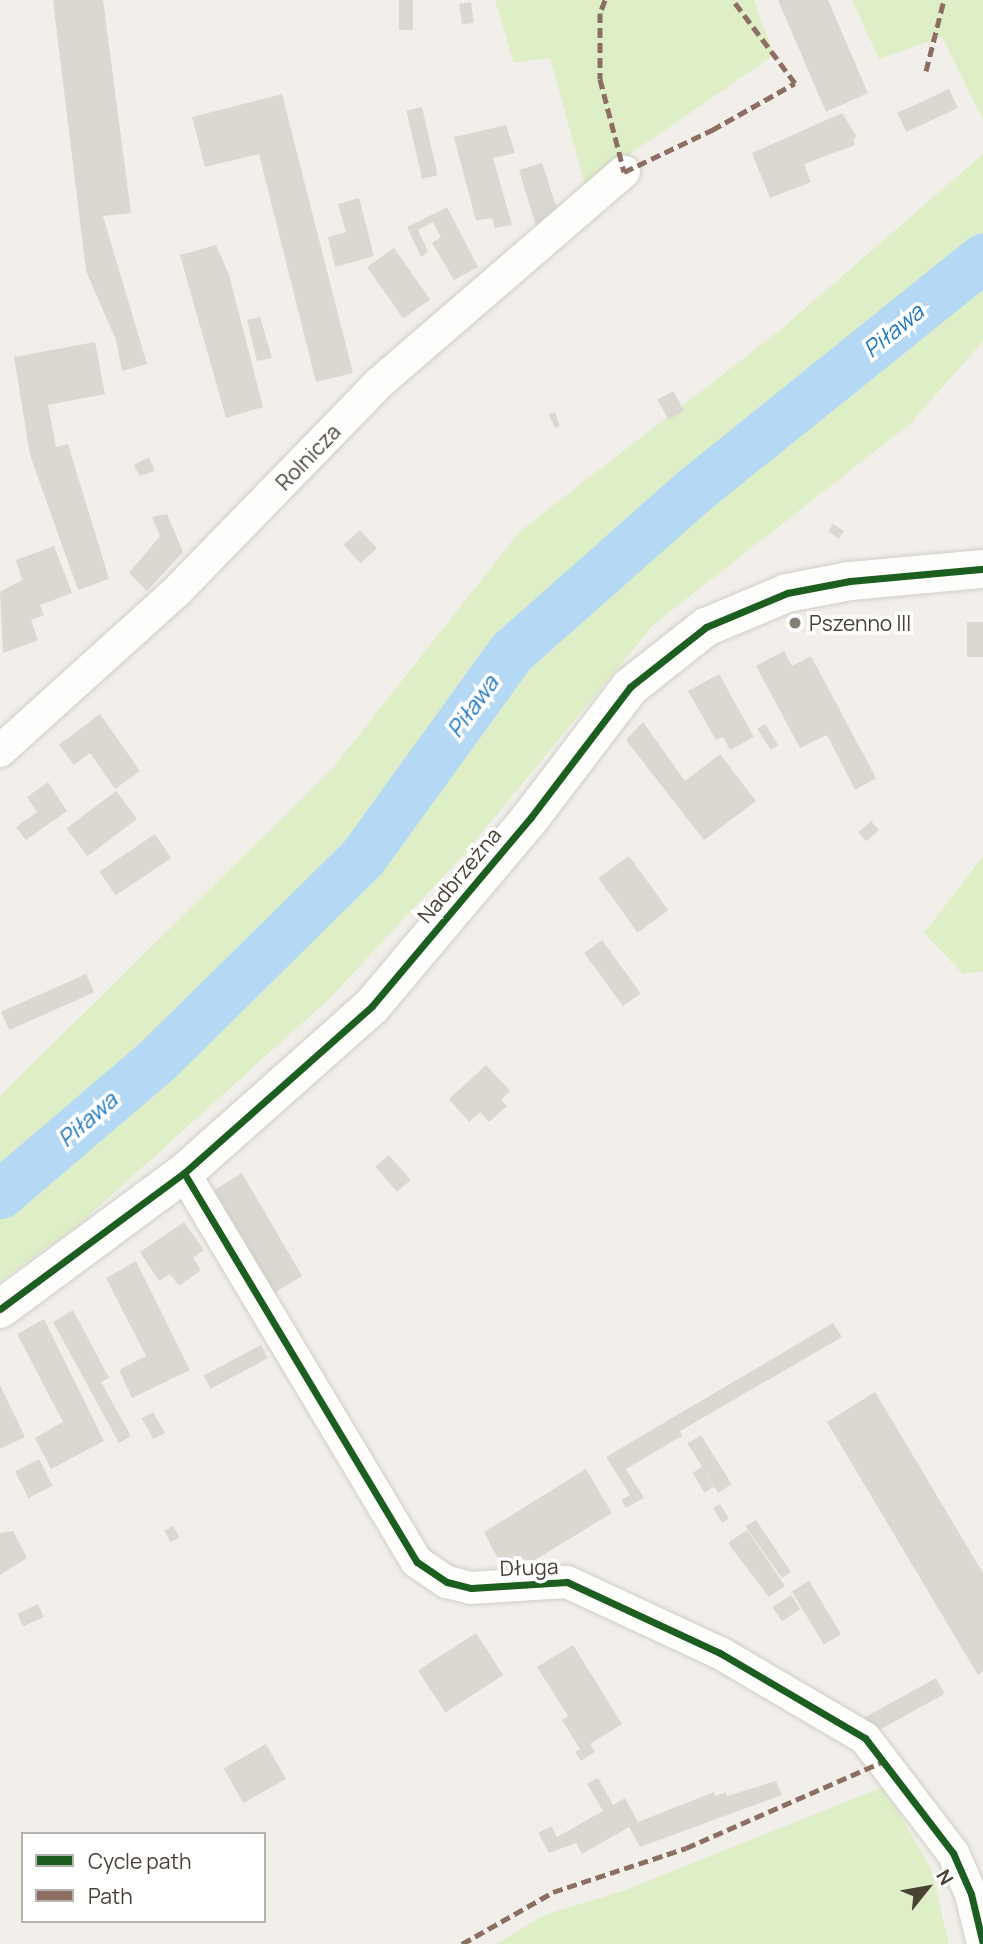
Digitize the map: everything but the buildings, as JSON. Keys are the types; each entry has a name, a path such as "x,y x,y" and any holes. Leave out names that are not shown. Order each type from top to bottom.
{"street":[{"name":"Rolnicza","path":"0,751 176,592 379,384 624,172"},
{"name":"Nadbrzeżna","path":"0,1310 184,1172 372,1006 531,817 630,687 706,627 787,593 850,581 983,569"},
{"name":"Długa","path":"184,1172 417,1562 447,1582 471,1588 567,1582 720,1653 865,1738 953,1853 971,1894 983,1944"}],"green space":[{"path":"495,0 754,0 774,55 585,185 550,58 514,63"},
{"path":"852,0 983,0 983,120 942,37 879,59"},
{"path":"983,154 983,341 911,423 653,625 466,852 329,999 76,1227 0,1281 0,1096 333,768 520,531 779,331"},
{"path":"983,856 983,971 963,974 924,933"},
{"path":"883,1787 931,1868 949,1944 497,1944 544,1915 623,1891"}],"waterway":[{"name":"Piława","path":"0,1194 159,1058 362,858 511,652 694,490 983,258"}],"marked path":[{"path":"605,0 600,13 600,79 624,172 712,130 795,83 733,0"},
{"path":"926,71 944,0"},
{"path":"462,1944 553,1892 686,1848 884,1761"}],"cycle path":[{"path":"0,1309 184,1173 372,1006 531,817 630,687 706,627 787,593 850,581 983,569"},
{"path":"184,1173 417,1562 447,1582 471,1588 567,1582 720,1653 865,1738 953,1853 971,1894 983,1944"}],"place":[{"name":"Pszenno III","path":"795,623"}]}
